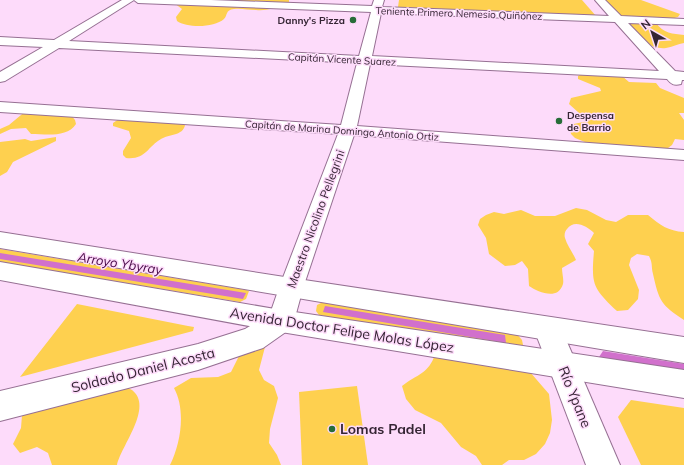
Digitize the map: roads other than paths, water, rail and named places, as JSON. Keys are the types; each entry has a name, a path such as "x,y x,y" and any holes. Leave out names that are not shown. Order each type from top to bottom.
{"street":[{"path":"0,78 129,0"},
{"name":"Teniente Primero Nemesio Quiñónez","path":"138,0 377,5 684,22"},
{"path":"600,0 684,90"},
{"name":"Maestro Nicolino Pellegrini","path":"281,321 291,288 348,130 366,60 377,5"},
{"name":"Capitán Vicente Suarez","path":"0,41 684,76"},
{"name":"Capitán de Marina Domingo Antonio Ortiz","path":"0,107 348,130 684,155"},
{"path":"0,240 684,350"},
{"name":"Avenida Doctor Felipe Molas López","path":"0,271 281,321 684,384"},
{"name":"Soldado Daniel Acosta","path":"0,406 198,357 253,340 281,321"},
{"name":"Río Ypane","path":"548,329 603,465"}],"place":[{"name":"Danny's Pizza","path":"353,20"},
{"name":"Despensa de Barrio","path":"559,121"},
{"name":"Lomas Padel","path":"332,429"}],"water label":[{"name":"Arroyo Ybyray","path":"120,263"}]}
